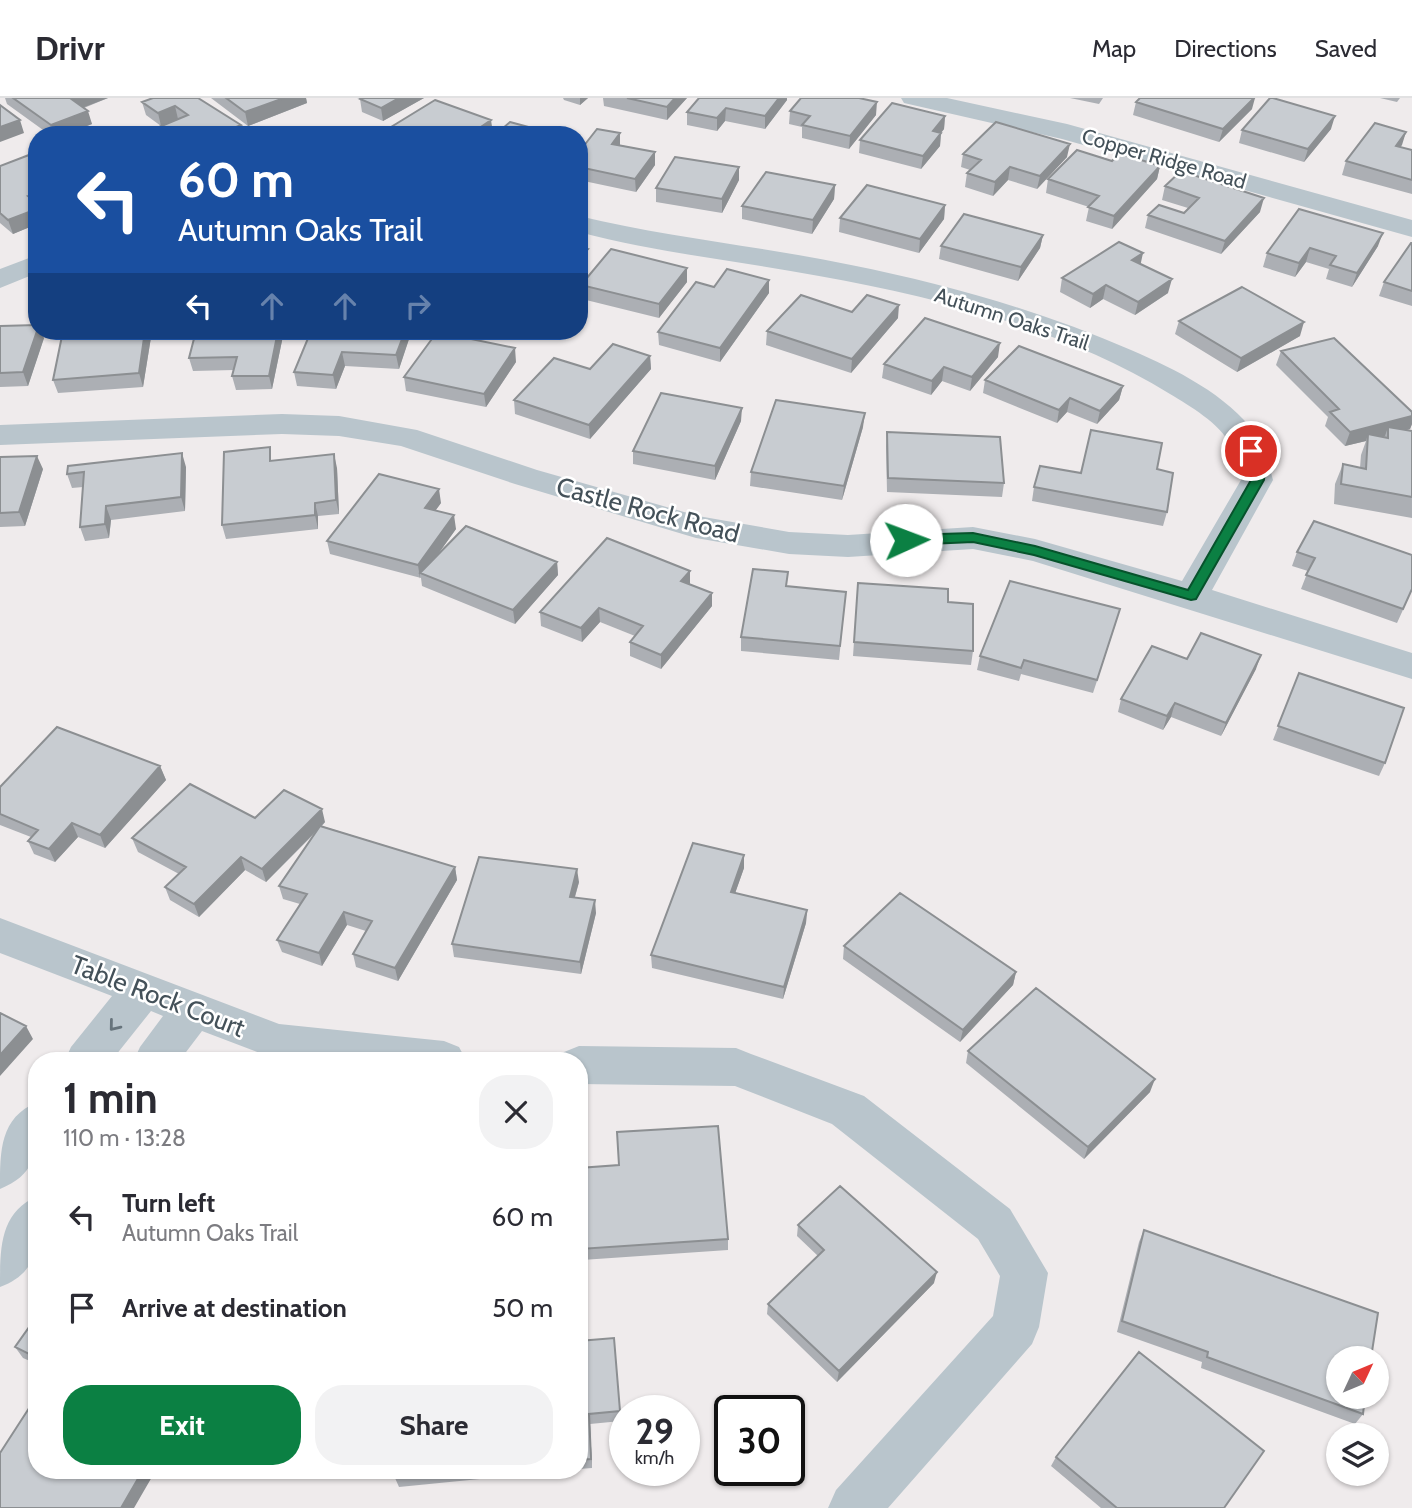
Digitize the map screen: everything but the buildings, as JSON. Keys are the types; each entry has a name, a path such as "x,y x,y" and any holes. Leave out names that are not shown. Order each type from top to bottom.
{"street":[{"name":"Copper Ridge Road","path":"913,98 1067,132 1412,229"},
{"name":"Autumn Oaks Trail","path":"588,226 851,273 940,293 1115,353 1188,387 1225,415 1243,433 1258,469 1257,480 1191,596"},
{"path":"0,279 28,267"},
{"name":"Castle Rock Road","path":"0,435 282,424 339,426 406,437 526,477 696,527 789,543 848,546 973,538 1035,550 1412,666"},
{"name":"Table Rock Court","path":"0,935 278,1042 370,1052"},
{"path":"92,1052 142,991"},
{"path":"161,1052 192,1011"},
{"path":"588,1065 736,1067 848,1110 994,1224 1024,1273 1015,1327 854,1508"},
{"path":"0,1168 28,1133"},
{"path":"0,1265 23,1218"}],"route":[{"path":"906,540 973,538 1035,550 1191,596 1257,480 1258,469 1251,451"}]}
